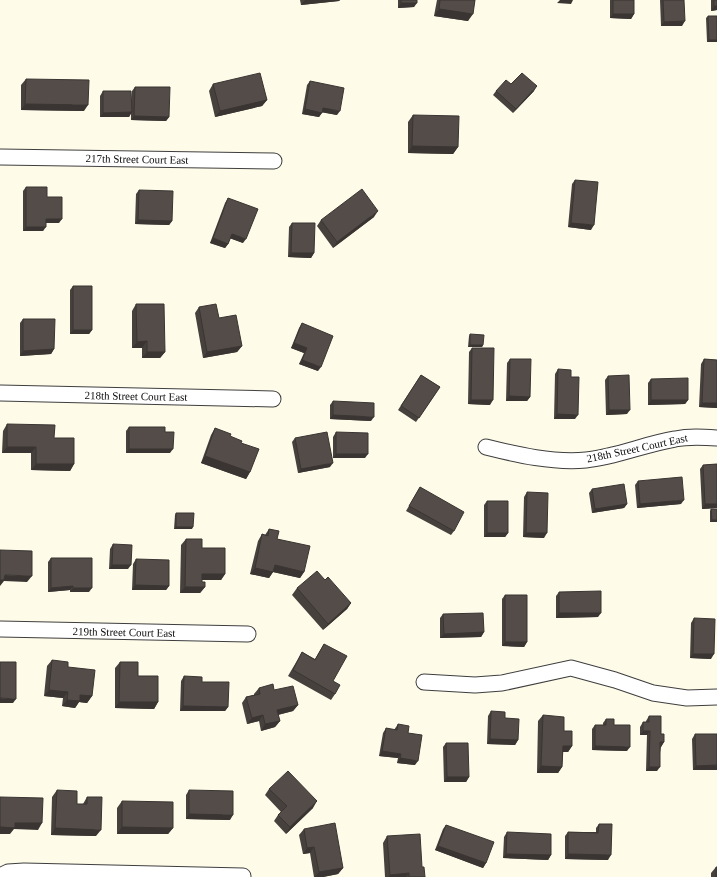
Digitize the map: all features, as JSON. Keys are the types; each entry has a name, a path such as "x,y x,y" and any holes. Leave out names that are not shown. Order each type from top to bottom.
{"street":[{"name":"217th Street Court East","path":"0,157 274,161"},
{"name":"218th Street Court East","path":"0,393 273,399"},
{"name":"218th Street Court East","path":"486,447 516,454 566,460 585,460 629,451 676,438 697,436 717,438"},
{"name":"219th Street Court East","path":"0,629 248,634"},
{"path":"424,682 475,685 502,684 571,668 615,680 653,693 687,698 717,697"},
{"path":"0,876 8,872 24,871 243,876"}],"building":[{"path":"401,0 417,0 417,3 401,3"},
{"path":"440,0 475,0 473,14 439,9"},
{"path":"613,0 634,0 634,14 613,14"},
{"path":"663,0 684,0 685,21 664,22"},
{"path":"714,0 717,0 717,6 714,6"},
{"path":"708,16 717,16 717,40 709,40"},
{"path":"260,73 267,100 220,111 213,84"},
{"path":"522,73 537,86 516,109 496,91 506,80 511,84"},
{"path":"26,79 89,80 88,105 25,104"},
{"path":"310,81 344,88 340,111 323,108 322,113 305,109"},
{"path":"135,87 170,87 169,117 134,116"},
{"path":"103,91 131,91 132,112 103,113"},
{"path":"413,115 459,116 458,147 412,146"},
{"path":"575,180 598,182 594,225 571,223"},
{"path":"26,187 47,187 47,197 62,197 62,219 46,219 46,227 26,227"},
{"path":"362,189 378,211 337,242 321,220"},
{"path":"139,190 173,191 172,221 138,220"},
{"path":"228,198 258,209 246,239 232,234 228,244 213,238"},
{"path":"292,223 315,223 314,253 291,253"},
{"path":"73,286 92,286 92,330 73,330"},
{"path":"136,304 164,304 165,352 147,352 147,341 137,342"},
{"path":"216,304 219,318 236,315 242,346 207,352 199,307"},
{"path":"23,319 55,319 54,349 23,351"},
{"path":"302,323 333,336 321,367 302,360 307,348 294,343"},
{"path":"470,334 484,335 483,345 470,345"},
{"path":"472,348 494,348 493,400 471,400"},
{"path":"510,359 531,359 530,397 509,396"},
{"path":"704,359 717,360 717,403 702,403"},
{"path":"558,369 571,370 571,377 579,377 578,415 557,414"},
{"path":"421,375 440,387 419,418 401,406"},
{"path":"629,375 630,410 609,410 608,376"},
{"path":"688,378 688,400 651,400 651,379"},
{"path":"333,401 374,403 374,417 333,415"},
{"path":"7,424 55,425 54,438 74,438 74,464 36,464 36,447 7,447"},
{"path":"129,427 165,427 165,432 174,432 173,449 129,449"},
{"path":"215,428 231,434 230,436 242,441 241,443 259,449 250,472 205,456"},
{"path":"327,432 333,463 301,469 295,438"},
{"path":"336,432 368,433 368,454 336,454"},
{"path":"717,464 717,504 705,504 703,465"},
{"path":"682,477 684,500 640,504 638,481"},
{"path":"624,484 627,504 595,509 592,489"},
{"path":"420,487 464,512 454,531 409,506"},
{"path":"527,492 548,493 547,533 526,533"},
{"path":"487,501 508,501 508,533 487,533"},
{"path":"711,509 717,509 717,520 712,520"},
{"path":"176,513 194,513 193,527 176,527"},
{"path":"269,529 279,531 277,539 310,546 304,572 275,565 273,572 255,568 262,534 268,536"},
{"path":"186,539 202,539 202,548 225,548 225,574 202,574 202,582 205,582 205,587 185,587"},
{"path":"113,544 132,545 131,565 112,565"},
{"path":"0,550 32,551 32,576 5,575 4,580 0,580"},
{"path":"51,558 92,558 92,588 73,588 73,586 51,588"},
{"path":"136,559 169,560 169,586 135,585"},
{"path":"317,571 325,580 328,577 351,603 328,624 297,588"},
{"path":"601,591 601,613 559,613 559,592"},
{"path":"505,595 527,595 527,642 505,642"},
{"path":"483,613 484,632 444,634 443,614"},
{"path":"694,618 715,619 714,654 693,654"},
{"path":"324,644 347,656 333,681 340,685 335,694 293,670 302,652 315,660"},
{"path":"52,660 68,662 68,667 95,670 92,696 80,695 80,701 67,700 68,692 49,690"},
{"path":"0,662 16,662 16,699 0,698"},
{"path":"120,662 138,662 138,676 158,676 158,702 119,702"},
{"path":"184,676 202,677 202,682 229,682 228,707 183,706"},
{"path":"273,684 274,690 293,686 298,705 277,710 280,721 265,724 263,715 252,718 246,697 260,694 259,688"},
{"path":"491,711 505,712 505,718 519,719 518,740 490,739"},
{"path":"543,715 564,717 564,731 572,731 572,746 563,746 562,767 541,766"},
{"path":"649,716 661,716 661,734 664,734 664,742 660,742 660,767 649,767 650,731 643,731 643,722 649,722"},
{"path":"606,719 614,719 614,725 630,725 630,747 595,746 595,725 606,725"},
{"path":"398,724 409,726 408,733 422,735 418,761 400,758 401,754 382,751 386,728 397,730"},
{"path":"695,734 717,734 717,765 696,766"},
{"path":"446,743 468,743 469,777 447,777"},
{"path":"288,771 317,801 290,827 278,815 287,806 269,789"},
{"path":"57,790 77,791 77,804 87,804 87,797 102,797 101,830 55,828"},
{"path":"189,790 233,791 233,815 189,814"},
{"path":"0,797 43,798 42,823 15,823 15,828 0,827"},
{"path":"122,801 173,802 173,828 122,827"},
{"path":"335,823 343,868 319,872 314,847 307,848 304,829"},
{"path":"599,824 612,824 611,855 568,854 568,832 598,833"},
{"path":"446,825 494,842 486,863 438,846"},
{"path":"507,832 551,834 551,855 506,854"},
{"path":"420,834 422,867 424,867 425,877 409,877 409,873 390,875 387,836"}]}
